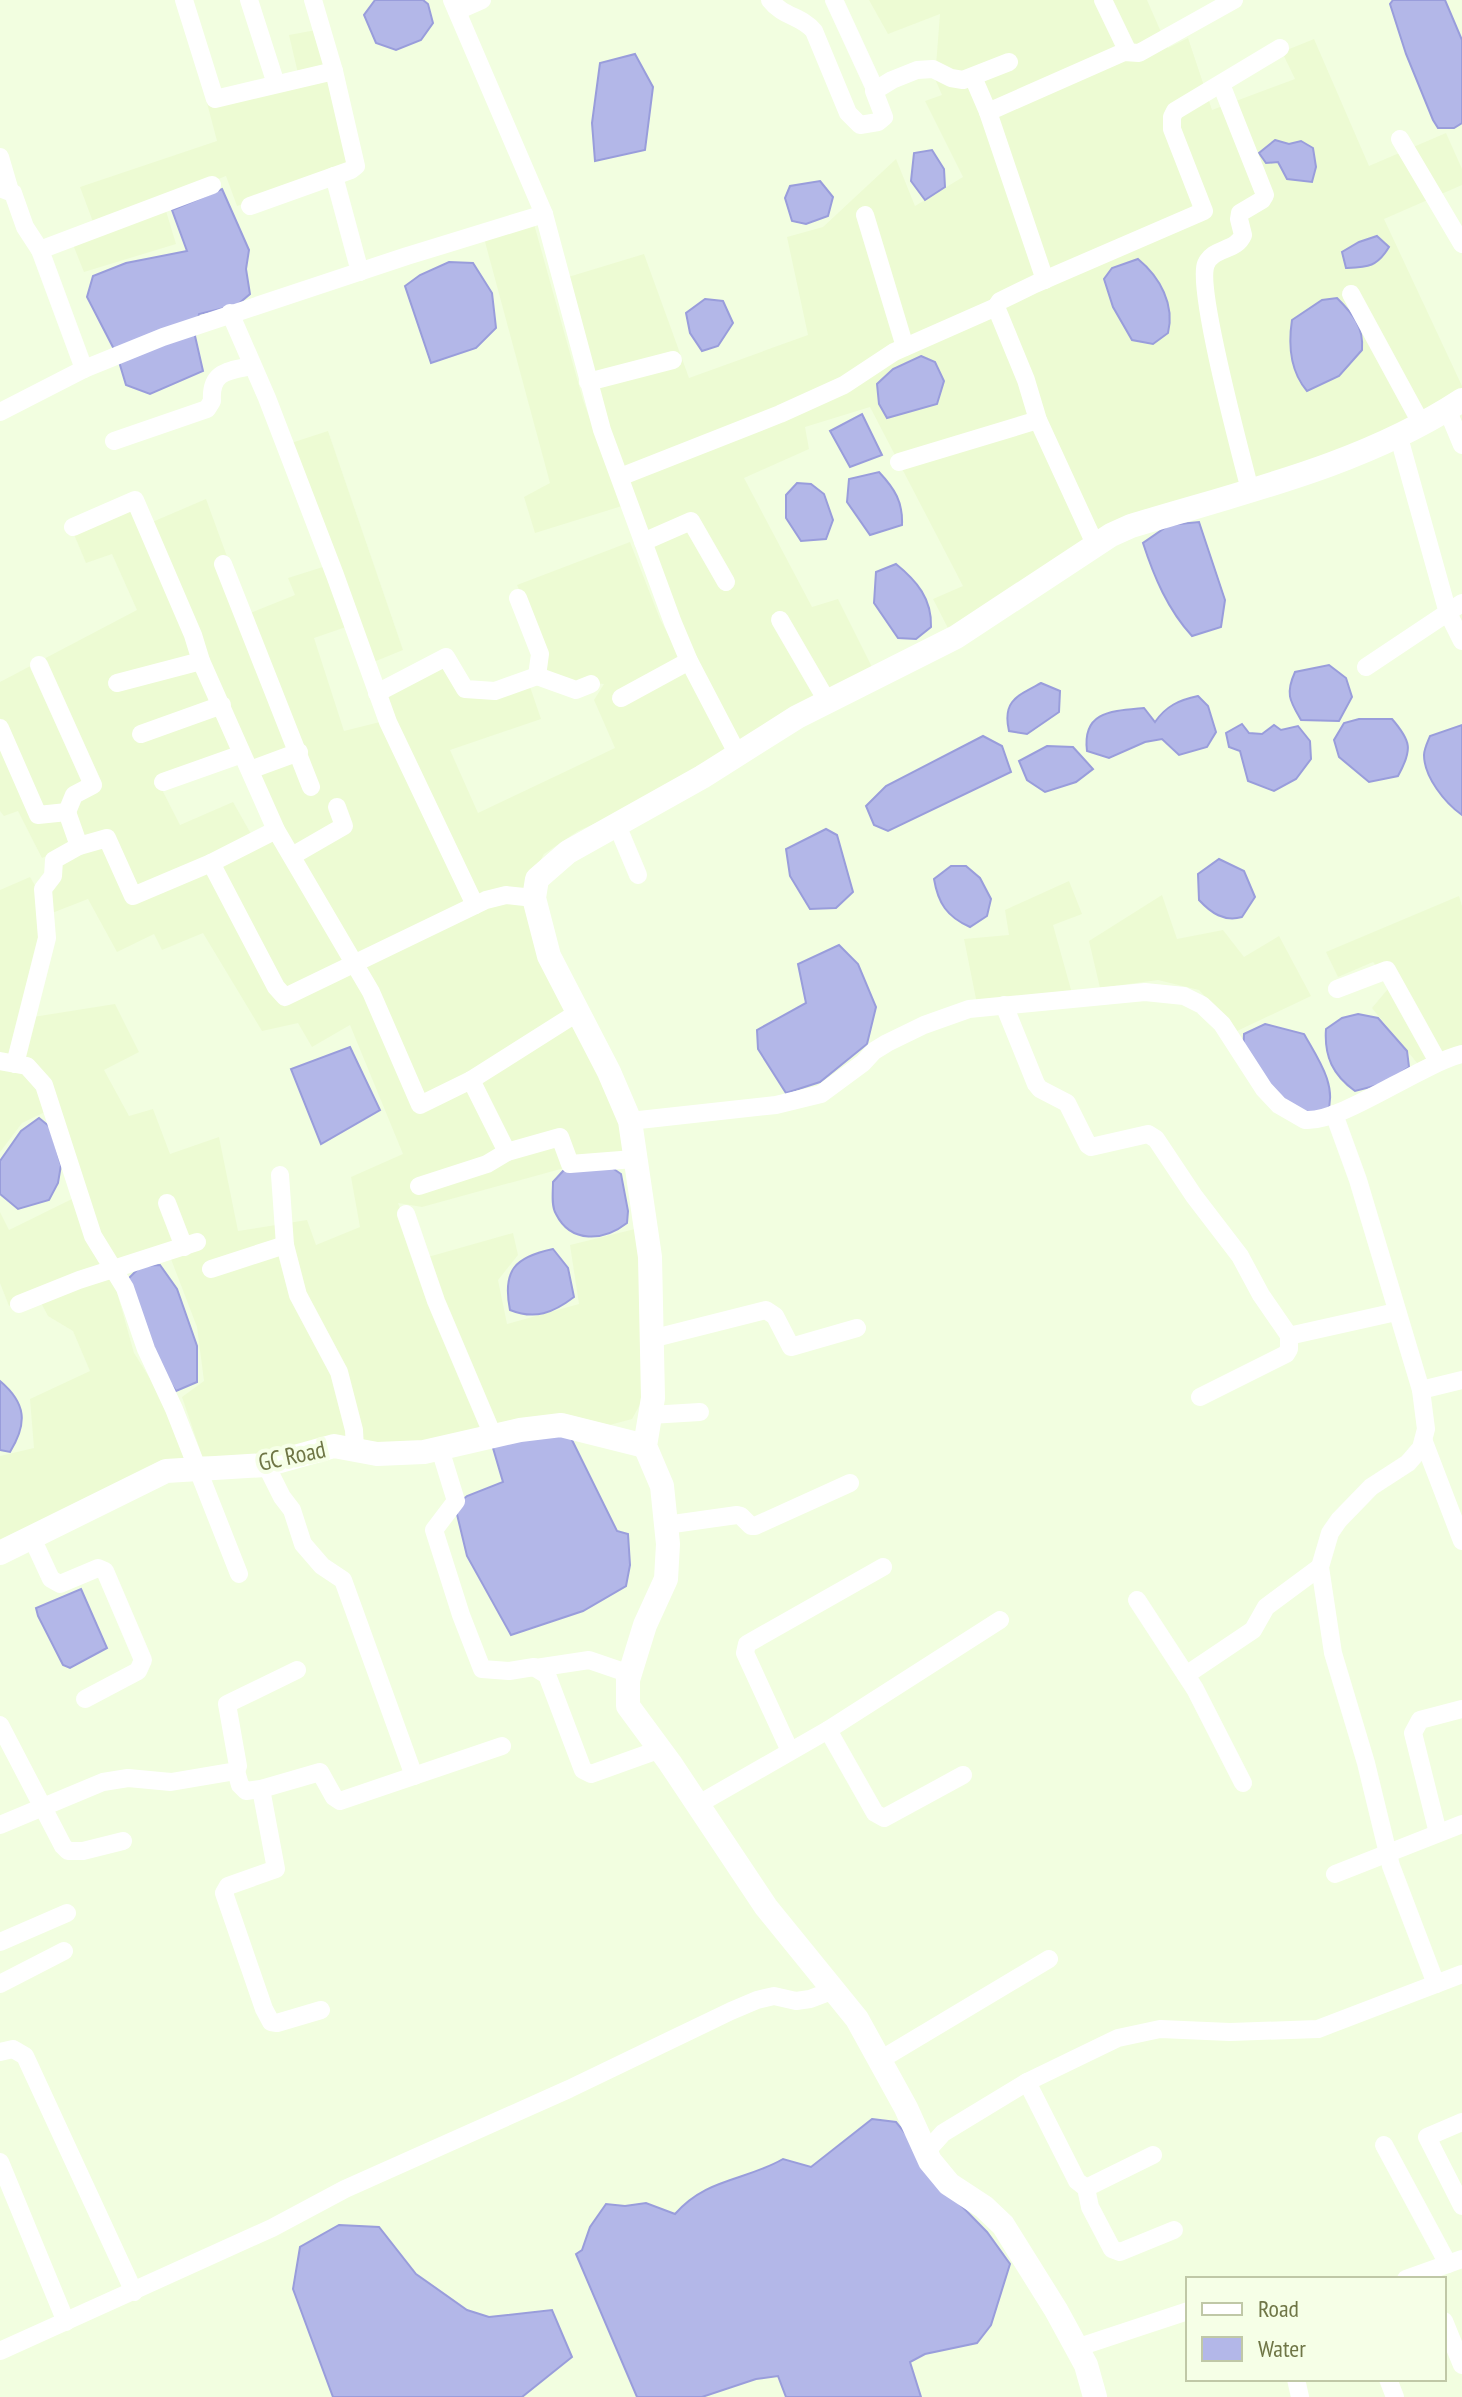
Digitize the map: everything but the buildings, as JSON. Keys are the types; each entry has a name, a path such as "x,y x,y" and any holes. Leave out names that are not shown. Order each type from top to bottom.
{"street":[{"path":"184,0 215,99 334,71"},
{"path":"249,0 276,84"},
{"path":"250,206 356,166 334,71 313,0"},
{"path":"482,0 454,5 544,214 588,382 643,542 689,661 737,753"},
{"path":"770,0 785,15 811,27 823,48 848,113 860,125 878,122 884,117 875,89 834,0"},
{"path":"1103,0 1128,52"},
{"path":"988,112 1128,52 1139,53 1234,0"},
{"path":"620,477 780,414 844,385 867,373 884,357 996,307 1000,301 1045,280 1204,211 1171,123 1175,111 1280,48"},
{"path":"875,89 906,74 927,69 958,80 1009,62"},
{"path":"973,77 988,112 1045,280"},
{"path":"1221,84 1265,195 1240,213 1243,235 1240,242 1210,257 1204,270 1216,349 1250,490"},
{"path":"1400,139 1462,244"},
{"path":"0,157 5,190 15,196 31,237 40,250 84,369"},
{"path":"334,176 360,272"},
{"path":"40,250 212,185"},
{"path":"0,412 84,369 230,313 544,214"},
{"path":"865,215 905,347"},
{"path":"1351,294 1421,423"},
{"path":"996,307 1026,380 1038,420 1095,544"},
{"path":"230,313 330,560 394,737 475,905"},
{"path":"588,382 673,360"},
{"path":"114,441 207,409 212,401 211,387 216,379 225,372 252,366"},
{"path":"1095,2397 1086,2365 1003,2225 984,2207 949,2184 930,2161 906,2108 857,2019 766,1907 628,1706 630,1674 645,1625 666,1579 668,1544 662,1486 645,1446 653,1398 650,1257 630,1121 609,1072 549,956 534,898 537,879 550,865 702,777 737,753 827,701 956,637 1095,544 1131,526 1310,472 1398,434 1455,404 1462,445"},
{"path":"899,462 1038,420"},
{"path":"1398,434 1455,608 1462,641"},
{"path":"73,527 135,500 193,635 201,661 276,830 371,992 420,1105 471,1080 577,1013"},
{"path":"643,542 691,521 726,582"},
{"path":"223,564 311,787"},
{"path":"518,598 540,654 537,676"},
{"path":"1366,667 1455,608"},
{"path":"780,620 827,701"},
{"path":"377,693 446,657 465,689 495,691 537,676 576,690 591,684"},
{"path":"117,683 201,661"},
{"path":"621,698 689,661"},
{"path":"39,665 93,785 74,795 67,812 79,846"},
{"path":"141,734 222,705"},
{"path":"0,728 38,815 67,812"},
{"path":"163,782 299,752"},
{"path":"292,856 344,826 337,807"},
{"path":"617,825 638,875"},
{"path":"239,1574 174,1409 146,1349 125,1288 93,1236 44,1085 27,1066 7,1062 47,938 43,889 53,876 54,860 79,846 107,838 133,896 211,863 276,830"},
{"path":"211,863 276,987 285,997 475,905 506,895 534,898"},
{"path":"1337,989 1387,970 1438,1062"},
{"path":"630,1121 776,1105 821,1094 874,1051 903,1034 969,1009 1145,992 1184,996 1202,1005 1222,1024 1264,1089 1279,1105 1305,1120 1334,1114 1438,1062 1462,1054"},
{"path":"1004,1005 1036,1084 1067,1103 1088,1145 1148,1134 1156,1139 1240,1256 1263,1298 1290,1337 1286,1354 1200,1397"},
{"path":"471,1080 507,1152"},
{"path":"1334,1114 1358,1180 1421,1390 1426,1415 1424,1442 1462,1540"},
{"path":"419,1186 487,1164 507,1152 560,1137 570,1164 634,1159"},
{"path":"280,1175 285,1245 298,1295 339,1372 354,1430 355,1449"},
{"path":"19,1304 79,1280 191,1244 167,1203"},
{"path":"406,1214 436,1301 494,1438"},
{"path":"211,1269 285,1245"},
{"path":"651,1339 766,1310 775,1316 791,1347 857,1328"},
{"path":"1290,1337 1396,1312"},
{"path":"1421,1390 1462,1380"},
{"path":"650,1415 700,1412"},
{"name":"GC Road","path":"0,1553 166,1471 266,1465 334,1446 377,1454 424,1452 520,1430 561,1425 645,1446"},
{"path":"1424,1442 1408,1463 1371,1487 1346,1510 1330,1533 1320,1567 1333,1653 1366,1763 1387,1853 1436,1984"},
{"path":"440,1449 456,1501 434,1530 482,1669 491,1672 589,1660 630,1674"},
{"path":"266,1465 292,1510 303,1544 322,1566 343,1580 414,1776"},
{"path":"666,1525 737,1515 755,1526 850,1483"},
{"path":"32,1538 51,1579 60,1584 98,1568 105,1571 143,1660 138,1671 85,1699"},
{"path":"790,1751 745,1653 747,1644 883,1567"},
{"path":"1186,1675 1253,1630 1266,1607 1320,1567"},
{"path":"1137,1600 1186,1675 1243,1783"},
{"path":"697,1805 828,1730 1000,1620"},
{"path":"536,1668 547,1675 583,1770 587,1773 658,1750"},
{"path":"297,1670 227,1704 238,1766 236,1771 246,1791 320,1772 334,1797 340,1801 502,1746"},
{"path":"1438,1833 1413,1733 1420,1720 1462,1709"},
{"path":"0,1725 40,1806 68,1851 83,1851 123,1841"},
{"path":"828,1730 875,1813 884,1818 963,1775"},
{"path":"0,1825 40,1806 116,1779 171,1782 236,1771"},
{"path":"261,1789 276,1869 228,1886 224,1893 271,2022 321,2010"},
{"path":"1335,1874 1462,1824"},
{"path":"0,1942 67,1913"},
{"path":"0,1984 64,1951"},
{"path":"880,2060 1049,1959"},
{"path":"926,2152 943,2133 1027,2082 1118,2038 1160,2029 1230,2032 1318,2029 1462,1974"},
{"path":"0,2351 272,2228 345,2189 569,2089 744,2005 774,1996 796,2001 810,1999 834,1990"},
{"path":"0,2052 13,2049 25,2056 134,2292"},
{"path":"1027,2082 1077,2181 1086,2188 1090,2207 1112,2249 1120,2252 1174,2230"},
{"path":"1462,2122 1427,2137 1462,2206"},
{"path":"1384,2145 1455,2261 1419,2277"},
{"path":"1086,2188 1153,2155"},
{"path":"0,2162 66,2322"},
{"path":"1076,2348 1186,2312"},
{"path":"1446,2326 1462,2365"}],"shaded area":[{"path":"869,0 1147,0 1168,48 1188,38 1212,110 1295,79 1282,52 1314,39 1369,166 1446,133 1462,169 1462,185 1384,219 1462,386 1462,398 1373,442 1109,526 952,636 933,599 963,586 870,407 805,427 809,449 744,478 812,607 838,599 874,671 741,744 673,611 628,494 565,278 644,254 689,378 808,335 787,237 823,227 896,159 915,206 963,177 925,101 942,95 935,79 940,14 888,34"},
{"path":"316,30 352,169 237,206 226,176 163,201 176,244 84,272 72,242 96,230 80,187 217,141 207,103 300,82 289,35"},
{"path":"534,224 583,400 622,506 535,533 524,497 550,483 484,238"},
{"path":"328,431 403,650 371,663 285,445"},
{"path":"206,499 248,614 295,595 288,578 326,566 346,627 314,638 344,731 380,722 381,692 445,659 465,693 528,681 541,719 450,750 478,813 615,748 594,700 604,684 543,673 547,651 517,585 630,542 660,619 730,752 698,778 578,831 544,854 525,888 355,954 280,830 150,523"},
{"path":"133,503 237,751 157,780 180,825 233,802 255,841 136,893 108,832 80,838 73,808 40,808 0,718 0,682 137,610 112,554 86,563 73,532"},
{"path":"0,740 35,820 62,816 70,846 42,858 18,811 4,816 0,811"},
{"path":"275,834 351,967 473,910 526,898 622,1115 626,1151 422,1207 398,1203 485,1435 267,1458 202,1456 182,1397 204,1381 197,1327 166,1246 115,1261 94,1229 50,1086 21,1057 33,1017 115,1004 139,1052 104,1070 129,1116 153,1109 170,1154 219,1137 238,1231 307,1220 316,1245 360,1227 351,1177 403,1154 350,1025 312,1047 298,1023 262,1031 203,933 162,950 154,934 117,952 88,899 52,913 44,902 57,864 104,842 134,901"},
{"path":"30,877 37,889 41,931 11,1055 0,1056 0,890"},
{"path":"1069,881 1082,914 1053,925 1073,997 977,1004 964,939 1009,935 1005,910"},
{"path":"1162,895 1177,939 1223,930 1244,957 1279,936 1311,996 1237,1031 1199,990 1158,980 1100,988 1089,941"},
{"path":"1459,896 1462,906 1462,1051 1418,1064 1372,1008 1393,983 1373,962 1338,977 1326,952"},
{"path":"0,1067 22,1070 40,1088 45,1112 22,1123 0,1152"},
{"path":"72,1199 87,1237 115,1285 134,1353 167,1406 186,1461 0,1545 0,1456 34,1448 30,1399 90,1371 73,1331 48,1316 35,1291 9,1306 0,1283 0,1212 9,1230"},
{"path":"635,1229 642,1257 648,1390 632,1419 602,1427 495,1432 428,1257 513,1233 518,1255 498,1280 507,1324 579,1304 570,1245"}],"water":[{"path":"375,0 423,0 428,4 433,23 421,40 396,50 376,43 364,15"},
{"path":"1393,0 1445,0 1462,40 1462,123 1454,128 1438,128 1433,120 1406,54 1390,4"},
{"path":"635,54 653,87 645,150 595,161 592,123 600,63"},
{"path":"1275,140 1289,144 1301,141 1313,148 1316,167 1312,182 1287,179 1278,162 1266,163 1259,153"},
{"path":"932,150 944,169 945,187 925,200 911,181 914,153"},
{"path":"820,181 833,197 828,216 806,224 792,221 785,198 790,186"},
{"path":"222,189 249,250 246,269 250,294 237,305 199,314 195,336 203,371 150,394 126,385 117,355 87,297 93,276 126,263 187,251 172,210"},
{"path":"1377,236 1389,247 1380,259 1366,266 1346,268 1342,252"},
{"path":"1138,259 1159,283 1169,312 1168,333 1153,344 1132,340 1113,307 1104,279 1112,268"},
{"path":"449,262 473,263 492,293 496,328 476,348 431,363 405,286 420,275"},
{"path":"1337,298 1356,321 1362,350 1339,376 1307,391 1297,375 1292,358 1292,320 1322,300"},
{"path":"705,299 723,301 733,323 718,346 702,351 690,333 686,313"},
{"path":"921,356 935,362 944,381 937,404 887,418 879,404 877,384 893,369"},
{"path":"862,414 882,455 850,467 830,431"},
{"path":"879,472 897,496 902,525 870,535 847,502 849,479"},
{"path":"797,483 811,484 824,494 833,520 826,539 801,541 786,518 786,495"},
{"path":"1199,522 1225,600 1221,627 1192,636 1163,592 1143,543 1169,525"},
{"path":"896,564 917,584 929,608 931,627 916,639 898,638 874,603 876,572"},
{"path":"1329,665 1346,678 1352,697 1339,721 1301,720 1290,697 1295,672"},
{"path":"1041,683 1060,691 1059,712 1027,734 1009,731 1008,713 1013,701"},
{"path":"1198,696 1208,706 1216,732 1207,747 1179,755 1162,739 1145,742 1109,758 1087,751 1089,728 1102,716 1144,708 1155,722 1174,704"},
{"path":"1359,719 1392,719 1403,733 1408,752 1398,776 1369,782 1339,757 1334,740 1344,723"},
{"path":"1242,724 1249,733 1262,734 1274,725 1281,730 1298,726 1310,741 1311,759 1296,779 1274,791 1248,781 1240,751 1229,747 1226,733"},
{"path":"1462,725 1462,815 1437,789 1424,755 1430,736"},
{"path":"983,736 1002,746 1011,772 888,831 874,825 866,806 886,786"},
{"path":"1047,746 1073,747 1093,769 1076,782 1045,792 1027,780 1019,761"},
{"path":"826,829 837,835 853,892 836,908 810,909 790,876 786,849"},
{"path":"1219,859 1244,871 1255,897 1242,917 1218,915 1199,900 1198,874"},
{"path":"951,866 966,866 980,878 991,899 987,916 970,927 950,914 938,895 934,879"},
{"path":"839,945 858,964 876,1007 867,1044 820,1082 786,1093 758,1049 757,1030 806,1003 798,964"},
{"path":"1358,1014 1378,1018 1407,1051 1409,1067 1386,1083 1355,1091 1336,1072 1328,1057 1326,1029 1342,1018"},
{"path":"1265,1024 1304,1034 1328,1083 1330,1104 1327,1114 1303,1118 1243,1056 1244,1034"},
{"path":"350,1047 380,1110 321,1144 291,1069"},
{"path":"39,1118 50,1127 61,1165 58,1183 49,1200 18,1209 0,1194 0,1161 21,1131"},
{"path":"608,1165 621,1174 628,1211 627,1223 598,1236 570,1231 554,1211 553,1182 563,1171"},
{"path":"553,1249 568,1268 574,1297 544,1313 528,1314 510,1310 508,1285 514,1268 529,1256"},
{"path":"160,1265 177,1289 197,1346 197,1382 176,1391 157,1365 128,1279 141,1266"},
{"path":"0,1381 15,1397 22,1414 20,1432 10,1452 0,1450"},
{"path":"568,1432 617,1531 628,1534 630,1565 626,1586 583,1611 511,1635 467,1556 455,1506 467,1496 503,1482 493,1448 502,1440"},
{"path":"81,1589 107,1648 70,1668 63,1665 36,1608"},
{"path":"872,2119 896,2122 924,2156 938,2182 987,2232 1010,2264 991,2325 977,2343 925,2354 910,2362 921,2397 786,2397 778,2376 756,2379 702,2397 637,2397 576,2254 582,2250 590,2227 606,2204 625,2206 646,2203 675,2214 700,2193 783,2159 811,2167"},
{"path":"339,2225 379,2227 416,2274 467,2310 489,2317 552,2310 572,2357 522,2397 333,2397 293,2289 300,2247"}]}
